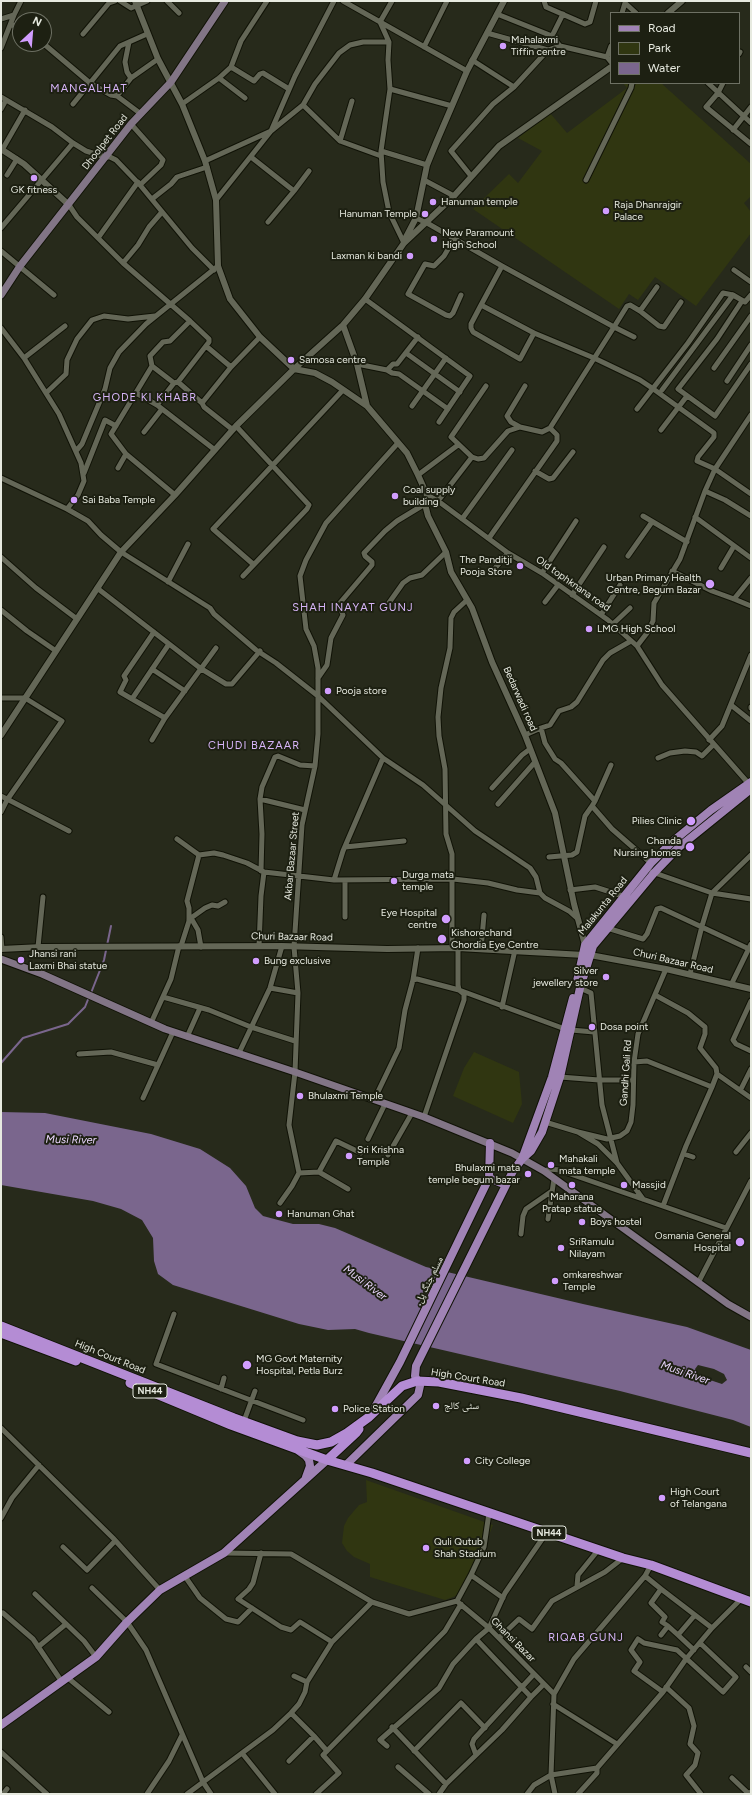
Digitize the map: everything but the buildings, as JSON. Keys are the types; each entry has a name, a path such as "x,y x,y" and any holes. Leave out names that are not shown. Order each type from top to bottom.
{"highway":[{"name":"High Court Road","path":"1,1326 297,1441 317,1445 331,1442 365,1420 402,1386 417,1381 439,1382 521,1398 751,1453"},
{"name":"High Court Road","path":"1,1333 98,1369 231,1425 298,1450 598,1550 651,1565 751,1602"},
{"path":"327,1460 356,1433 365,1420"}],"main road":[{"name":"Dhoolpet Road","path":"1,295 20,266 69,206 131,124 171,82 225,1"},
{"name":"Malakunta Road","path":"522,1159 568,1030 587,955 585,945 623,896 649,871 651,863 677,837 711,810 750,785"},
{"path":"346,1465 418,1396 420,1391 415,1371 416,1366 506,1185 522,1159 531,1151 542,1132 560,1077 568,1030 580,988 587,955 649,871 678,848 750,785"},
{"path":"1,959 42,974 172,1032 239,1053 424,1117 490,1143 544,1171 698,1283 728,1304 751,1317"},
{"path":"490,1143 489,1178 506,1185"},
{"name":"مسلم جنگ پل۔","path":"365,1420 400,1362 475,1210 489,1178"},
{"path":"298,1450 306,1456 310,1466 302,1483"},
{"path":"1,1725 96,1657 127,1622 160,1590 224,1553 327,1460"}],"street":[{"path":"16,12 21,1"},
{"path":"83,34 107,2 115,1"},
{"path":"120,1 132,8 135,4 147,1"},
{"path":"167,1 179,13"},
{"path":"182,104 219,78 231,67 241,41 267,1"},
{"path":"216,200 271,131 289,89 334,1"},
{"path":"343,1 467,70"},
{"path":"380,22 392,1"},
{"path":"424,46 447,1"},
{"path":"1,735 121,552 234,428 294,369 343,325 365,299 404,243 416,218 427,166 467,70 504,1"},
{"path":"544,1 546,7 585,24 588,24 596,1"},
{"path":"669,12 682,1"},
{"path":"622,12 624,2"},
{"path":"624,2 635,12"},
{"path":"135,4 158,58 182,104 206,164 216,200 216,268 230,299 260,337 294,369 315,373 332,382 367,406 407,453 427,496 425,504 397,521 364,553 365,556 372,562 372,565 339,604 343,615 332,638 327,665 318,678"},
{"path":"497,14 552,36 560,46"},
{"path":"552,36 563,14"},
{"path":"1,19 12,16"},
{"path":"1,48 12,21"},
{"path":"380,22 389,42 388,60 390,89 381,153 383,182 389,212 404,243"},
{"path":"487,33 548,50"},
{"path":"73,104 120,46 147,34"},
{"path":"129,42 125,62 127,72 131,78"},
{"path":"152,199 166,189 177,177 271,131 303,105 315,84 339,53 350,45 362,42 389,42"},
{"path":"471,176 451,151 493,104 514,87 548,50 560,46 607,57 610,61"},
{"path":"607,57 610,49"},
{"path":"52,51 90,83 111,95 117,96 141,114"},
{"path":"117,96 131,78 158,58"},
{"path":"472,60 514,87"},
{"path":"231,67 254,80 262,73 289,89"},
{"path":"404,243 454,196 499,146 610,68"},
{"path":"219,78 245,98"},
{"path":"586,180 632,84"},
{"path":"709,84 751,123"},
{"path":"722,84 718,93 706,107 751,144"},
{"path":"390,89 452,106"},
{"path":"1,97 24,110 86,151 116,160 152,199 192,248 216,268"},
{"path":"1,109 6,100"},
{"path":"340,141 352,101"},
{"path":"303,105 340,141 427,166"},
{"path":"733,130 751,107"},
{"path":"24,110 2,149 42,179 122,263 171,303 209,339 209,342 176,383 144,432"},
{"path":"98,238 139,184 161,165 163,160 131,124"},
{"path":"1,228 73,143"},
{"path":"251,157 294,191"},
{"path":"6,175 17,159"},
{"path":"268,222 309,171"},
{"path":"424,180 454,196"},
{"path":"122,263 138,245 149,227 162,212"},
{"path":"416,218 634,337"},
{"path":"454,239 444,256 434,266 425,264 408,294 450,316 453,313 460,295"},
{"path":"1,250 54,295"},
{"path":"502,266 471,324 472,332 520,359 534,333"},
{"path":"76,452 82,444 105,389 110,368 119,352 155,316 216,268"},
{"path":"734,270 751,282"},
{"path":"640,312 657,287"},
{"path":"637,409 688,343 723,293 733,295 742,301"},
{"path":"662,390 733,295"},
{"path":"751,295 747,300 742,301 717,339 678,390 715,416 751,364"},
{"path":"365,299 470,376 439,422"},
{"path":"525,386 507,416 511,422 520,427 542,432 550,428 626,306 630,305 662,327 666,324 681,302"},
{"path":"481,305 534,333 594,358 640,380 652,388 714,433 714,436 697,460 715,469 751,494"},
{"path":"46,393 66,374 67,360 77,339 92,320 104,316 128,319 155,316"},
{"path":"714,368 751,316"},
{"path":"190,321 170,341 162,342 150,358 152,366 202,403 204,407 234,428 309,505 307,509 242,576"},
{"path":"343,325 357,364 367,406"},
{"path":"24,358 65,326"},
{"path":"1,328 24,358 59,414 81,463 84,481 78,495 67,509"},
{"path":"202,403 231,367 260,337"},
{"path":"387,370 393,364 397,364 418,337"},
{"path":"727,381 751,345"},
{"path":"206,346 231,367"},
{"path":"406,352 460,392"},
{"path":"412,406 446,358"},
{"path":"357,364 399,374 448,409"},
{"path":"152,366 111,434 126,454 175,494"},
{"path":"486,386 450,437 472,457 478,459 484,458 508,431 520,427"},
{"path":"253,564 213,529 343,390"},
{"path":"136,393 160,407 215,450"},
{"path":"661,430 687,396"},
{"path":"637,646 647,633 653,621 654,604 680,558 705,491 715,469 751,416"},
{"path":"83,474 105,420 116,426"},
{"path":"489,538 558,439 550,428"},
{"name":"Akbar Bazaar Street","path":"298,1173 289,1125 295,1072 298,993 294,947 298,875 305,810 315,766 318,734 318,668 314,646 306,629 300,576 302,568 326,523 398,443"},
{"path":"418,475 458,445"},
{"path":"462,519 512,450"},
{"path":"536,472 549,479 553,478 573,452"},
{"path":"118,468 126,454"},
{"path":"438,501 472,457"},
{"path":"1,478 67,509 88,521 101,535 121,552 210,608 214,614 256,650 260,651 318,696 383,758 423,785 475,831 530,868 536,877 540,892 545,898 568,911 578,919"},
{"path":"705,491 751,516"},
{"name":"Old tophknana road","path":"427,496 438,501 508,552 542,573 613,624 637,646 662,684 713,745 750,785"},
{"name":"Bedarwadi road","path":"425,504 428,516 446,552 451,572 472,608 492,662 525,735 555,813 570,890 585,945"},
{"path":"643,516 687,542"},
{"path":"695,517 751,558"},
{"path":"542,573 576,521"},
{"path":"628,556 652,522"},
{"path":"168,582 188,544"},
{"path":"721,568 734,546"},
{"path":"572,595 604,547"},
{"path":"386,608 404,583 410,578 422,575 446,552"},
{"path":"496,567 508,552"},
{"path":"1,557 36,588 77,619"},
{"path":"672,571 712,591 751,606"},
{"path":"734,599 751,578"},
{"path":"545,602 558,585"},
{"path":"601,615 620,585"},
{"path":"97,588 200,668 229,685 260,651"},
{"path":"424,1117 464,1000 464,994 459,990 457,978 452,854 446,834 445,769 439,736 438,717 441,688 450,648 451,618 454,612 467,600"},
{"path":"613,624 630,608"},
{"path":"1,610 27,631 56,651"},
{"path":"154,632 124,676 126,680 119,691 165,718"},
{"path":"525,735 550,725 559,711 571,707 577,702 603,660 610,653 631,641"},
{"path":"132,698 169,644"},
{"path":"152,740 165,718 216,648"},
{"path":"709,740 722,726 751,655"},
{"path":"152,669 185,691"},
{"path":"1,698 25,698 62,721 7,800 1,812"},
{"path":"730,705 751,721"},
{"path":"541,728 545,743 554,759 561,763 595,801"},
{"path":"658,758 670,753 685,751 696,752 702,756 713,745"},
{"path":"492,788 522,755 530,749"},
{"path":"259,946 262,871 260,799 262,788 276,756 300,764 315,766"},
{"path":"334,880 345,848 383,758"},
{"path":"498,804 535,762"},
{"path":"549,857 576,852 585,816 595,801 611,765"},
{"path":"1,796 69,831"},
{"path":"260,799 305,810"},
{"path":"592,806 612,829 651,863"},
{"path":"177,839 199,855 214,853 223,855 247,863 262,871 334,880 453,879 488,883 517,890 540,892"},
{"path":"345,848 404,841"},
{"path":"152,1023 171,979 180,946 190,920 189,908 186,901 199,855"},
{"path":"690,974 712,894 751,855"},
{"path":"649,871 712,894 751,900"},
{"path":"345,917 346,880"},
{"path":"570,890 595,887 623,896"},
{"path":"38,947 44,897"},
{"path":"190,920 205,908 212,905 218,906 225,902"},
{"path":"607,928 643,939 647,934 657,910 661,908 750,947 731,985"},
{"path":"481,949 484,915"},
{"path":"190,920 198,930 201,947"},
{"path":"1,937 2,949"},
{"name":"Churi Bazaar Road","path":"2,949 102,946 282,946 515,950 587,955 666,969 751,989"},
{"path":"239,1053 270,988 282,946"},
{"path":"374,1100 399,1048 418,948"},
{"path":"502,1007 515,950"},
{"name":"Gandhi Gali Rd","path":"610,1139 624,1134 631,1122 634,1062 638,1034 666,969"},
{"path":"413,980 417,979 459,990 568,1030 594,1032"},
{"path":"270,988 298,993"},
{"path":"580,988 591,993 602,1105 617,1162"},
{"path":"655,995 688,1013 705,1027 706,1034 700,1048 716,1068 717,1074 663,1206"},
{"path":"163,997 200,1008 251,1027 295,1041"},
{"path":"751,1001 733,1040 736,1044 751,1051"},
{"path":"187,1037 200,1008"},
{"path":"143,1098 172,1032"},
{"path":"79,1054 111,1052 158,1065"},
{"path":"634,1062 647,1061 712,1087"},
{"path":"741,1089 751,1069"},
{"path":"717,1074 741,1089 751,1098"},
{"path":"560,1077 599,1080 633,1080"},
{"path":"368,1138 385,1104"},
{"path":"388,1155 412,1113"},
{"path":"545,1122 578,1132 610,1139"},
{"path":"578,1132 598,1144 617,1162 644,1200"},
{"path":"736,1152 751,1133"},
{"path":"319,1172 336,1141 361,1153"},
{"path":"684,1154 693,1158"},
{"path":"544,1171 550,1169 559,1170 726,1228"},
{"path":"280,1203 292,1186 298,1173 319,1172 348,1189"},
{"path":"548,1219 554,1179"},
{"path":"698,1283 751,1181"},
{"path":"521,1234 521,1224 526,1209 552,1191"},
{"path":"174,1314 156,1364 303,1420"},
{"path":"221,1389 224,1378"},
{"path":"244,1421 255,1391"},
{"path":"1,1428 116,1541 160,1590"},
{"path":"1,1518 12,1498 39,1466"},
{"path":"316,1794 339,1773 323,1755 446,1631 484,1547 490,1513"},
{"path":"386,1746 380,1740 392,1727 438,1688 453,1664 476,1639 490,1628 503,1598 546,1532"},
{"path":"63,1547 88,1570 116,1541"},
{"path":"577,1586 578,1575 598,1550"},
{"path":"224,1553 291,1554 372,1602 410,1614 459,1602"},
{"path":"261,1553 253,1583 238,1599 281,1627 291,1630 300,1622 332,1642"},
{"path":"500,1638 519,1619 532,1628 552,1601 605,1572 623,1558"},
{"path":"555,1794 551,1775 554,1694 574,1659 645,1576 651,1565"},
{"path":"184,1575 200,1598 226,1619 238,1622 252,1608"},
{"path":"471,1575 503,1598"},
{"path":"645,1576 712,1628"},
{"path":"92,1588 127,1622 146,1650 203,1782 211,1794"},
{"path":"661,1589 651,1603 665,1617 662,1622 694,1650"},
{"path":"35,1594 84,1641 96,1657"},
{"path":"578,1794 597,1773 597,1768 665,1689 686,1659 712,1628 742,1598"},
{"path":"187,1794 273,1730 299,1704 305,1692 307,1682 332,1642 372,1602"},
{"name":"Ghansi Bazar","path":"459,1602 490,1628 554,1694"},
{"path":"3,1614 33,1640 65,1680 108,1712"},
{"path":"678,1635 695,1615"},
{"path":"38,1647 66,1624"},
{"path":"661,1635 668,1626"},
{"path":"476,1639 531,1697"},
{"path":"700,1643 736,1677 723,1692 677,1650 644,1643 638,1639 631,1650 640,1662 634,1671 665,1689 689,1708 694,1726 690,1744 698,1753 695,1765 686,1775 701,1794"},
{"path":"746,1666 751,1672"},
{"path":"476,1755 472,1744 474,1740 534,1674"},
{"path":"294,1676 307,1682"},
{"path":"439,1794 446,1784 502,1730 544,1684"},
{"path":"414,1751 461,1704 485,1728"},
{"path":"553,1704 617,1744"},
{"path":"290,1713 327,1751"},
{"path":"392,1727 446,1784"},
{"path":"147,1794 169,1761 182,1735"},
{"path":"289,1761 314,1736"},
{"path":"1,1752 47,1794"},
{"path":"242,1753 275,1794"},
{"path":"398,1767 429,1794"},
{"path":"527,1794 534,1784 551,1775 597,1768"},
{"path":"732,1778 749,1794 751,1792"},
{"path":"3,1794 7,1789"}],"green space":[{"path":"624,84 662,84 751,164 751,196 744,203 751,212 751,233 696,306 655,277 638,300 629,294 619,309 473,209 509,174 518,183 542,151 518,138 550,113 567,133 627,88"},
{"path":"474,1052 519,1072 522,1104 513,1123 453,1096 464,1068"},
{"name":"Quli Qutub Shah Stadium","path":"366,1480 493,1525 466,1592 445,1600 370,1577 370,1564 354,1557 347,1551 342,1543 344,1526 348,1518 359,1505 367,1502"}],"water":[{"name":"Musi River","path":"1,1112 45,1113 151,1134 200,1149 230,1168 246,1186 255,1208 263,1216 293,1224 319,1224 335,1228 426,1267 687,1327 751,1350 751,1427 733,1420 620,1391 355,1329 328,1330 299,1324 173,1285 158,1274 154,1261 153,1238 142,1220 121,1209 93,1201 1,1185","holes":["698,1365 714,1369 724,1374 727,1380 722,1384 704,1378 698,1375 695,1369"]}],"waterway":[{"path":"91,993 104,960 111,926"},
{"path":"1,1063 23,1038 68,1024 85,1007 89,997"}],"place":[{"name":"Mahalaxmi Tiffin centre","path":"503,46"},
{"name":"GK fitness","path":"34,178"},
{"name":"Hanuman temple","path":"433,202"},
{"name":"Raja Dhanrajgir Palace","path":"606,211"},
{"name":"Hanuman Temple","path":"425,214"},
{"name":"New Paramount High School","path":"434,239"},
{"name":"Laxman ki bandi","path":"410,256"},
{"name":"Samosa centre","path":"291,360"},
{"name":"Coal supply building","path":"395,496"},
{"name":"Sai Baba Temple","path":"74,500"},
{"name":"The Panditji Pooja Store","path":"520,566"},
{"name":"Urban Primary Health Centre, Begum Bazar","path":"710,584"},
{"name":"LMG High School","path":"589,629"},
{"name":"Pooja store","path":"328,691"},
{"name":"Pilies Clinic","path":"691,821"},
{"name":"Chanda Nursing homes","path":"690,847"},
{"name":"Durga mata temple","path":"394,881"},
{"name":"Eye Hospital centre","path":"446,919"},
{"name":"Kishorechand Chordia Eye Centre","path":"442,939"},
{"name":"Jhansi rani Laxmi Bhai statue","path":"21,960"},
{"name":"Bung exclusive","path":"256,961"},
{"name":"Silver jewellery store","path":"606,977"},
{"name":"Dosa point","path":"592,1027"},
{"name":"Bhulaxmi Temple","path":"300,1096"},
{"name":"Sri Krishna Temple","path":"349,1156"},
{"name":"Mahakali mata temple","path":"551,1165"},
{"name":"Bhulaxmi mata temple begum bazar","path":"528,1174"},
{"name":"Maharana Pratap statue","path":"572,1185"},
{"name":"Massjid","path":"624,1185"},
{"name":"Hanuman Ghat","path":"279,1214"},
{"name":"Boys hostel","path":"582,1222"},
{"name":"Osmania General Hospital","path":"740,1242"},
{"name":"SriRamulu Nilayam","path":"561,1248"},
{"name":"omkareshwar Temple","path":"555,1281"},
{"name":"MG Govt Maternity Hospital, Petla Burz","path":"247,1365"},
{"name":"سٹی کالج","path":"436,1406"},
{"name":"Police Station","path":"335,1409"},
{"name":"City College","path":"467,1461"},
{"name":"High Court of Telangana","path":"662,1498"},
{"name":"Quli Qutub Shah Stadium","path":"426,1548"}],"district":[{"name":"MANGALHAT","path":"89,89"},
{"name":"GHODE KI KHABR","path":"145,398"},
{"name":"SHAH INAYAT GUNJ","path":"353,608"},
{"name":"CHUDI BAZAAR","path":"254,746"},
{"name":"RIQAB GUNJ","path":"586,1638"}]}
